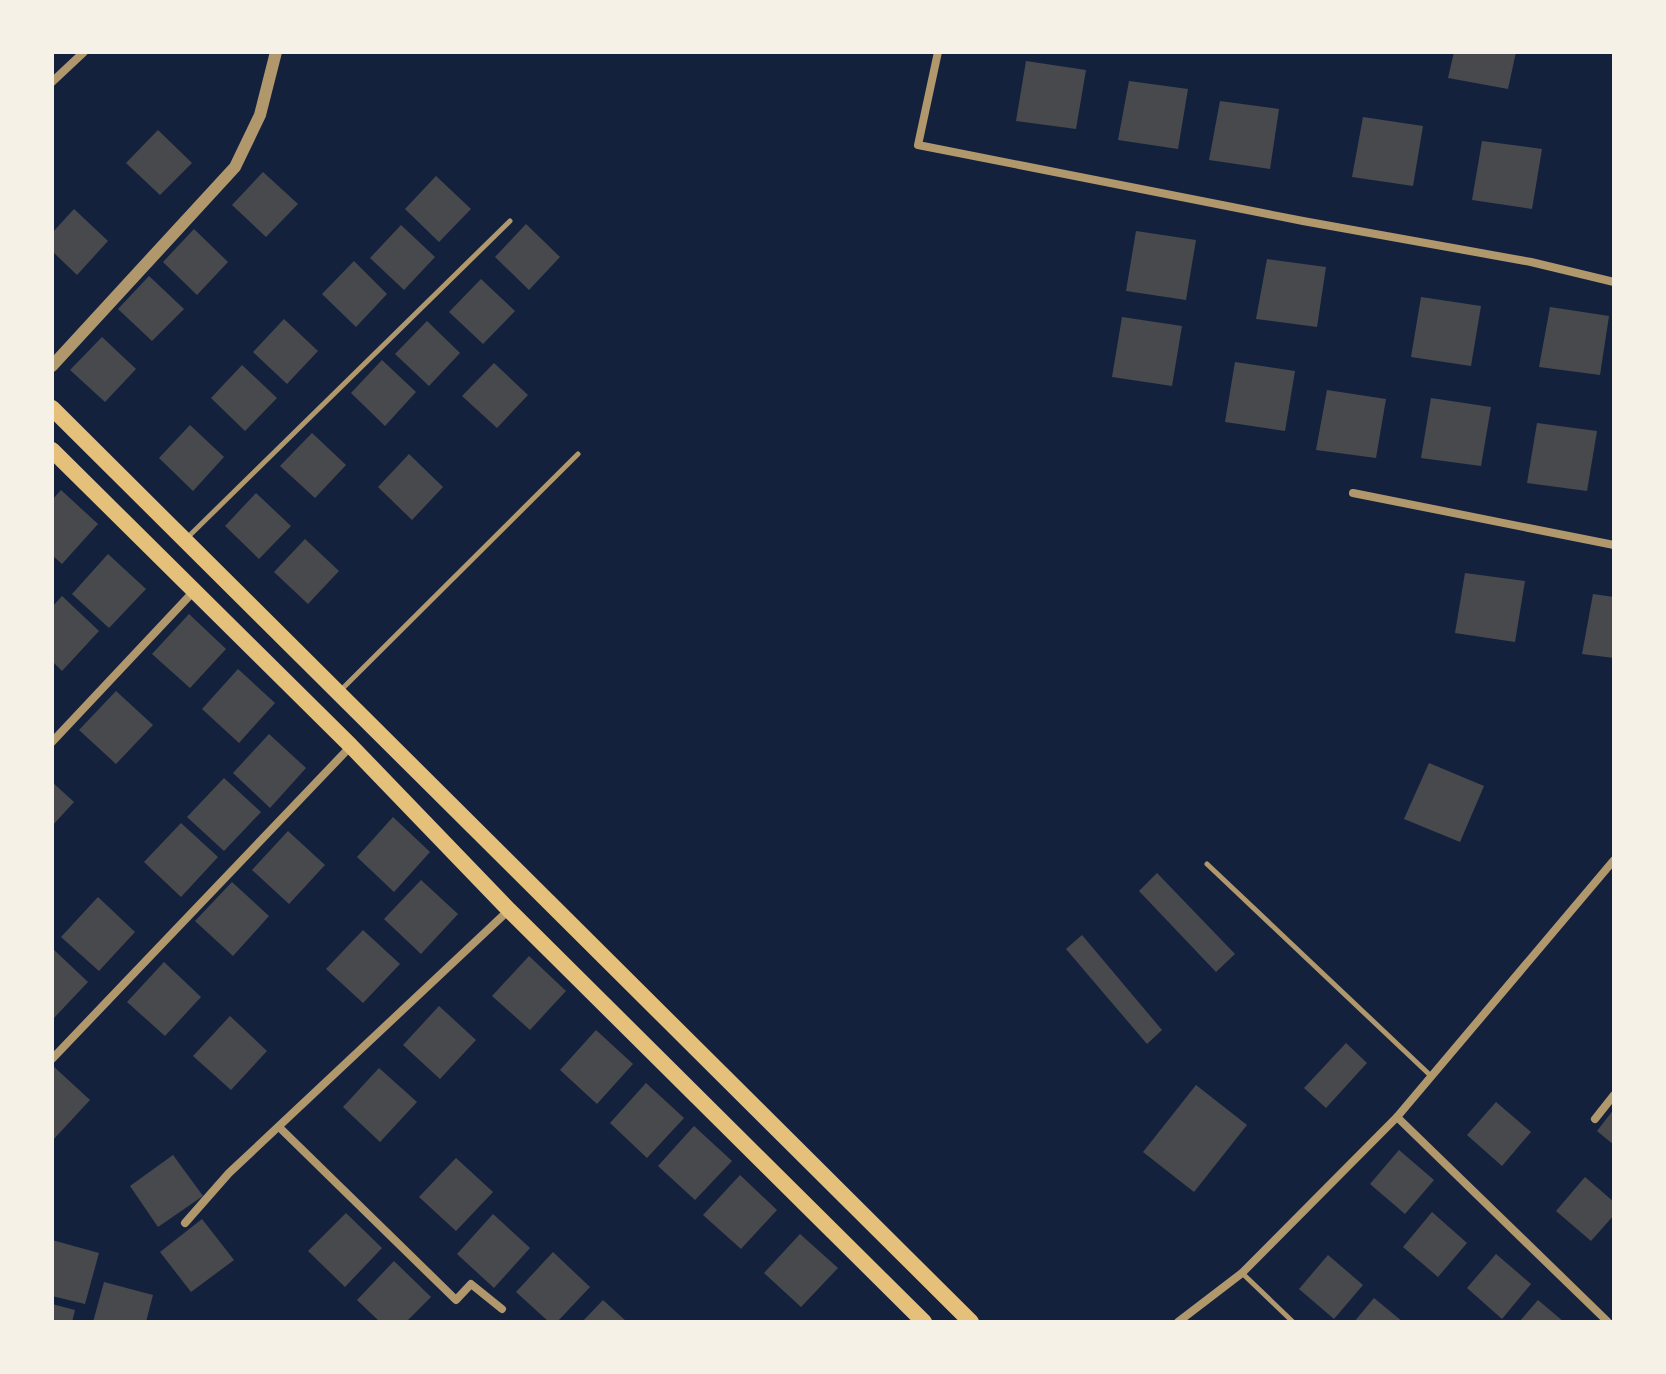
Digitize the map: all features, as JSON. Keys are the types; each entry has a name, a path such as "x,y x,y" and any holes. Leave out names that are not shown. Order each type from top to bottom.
{"highway":[{"path":"52,408 971,1322"},
{"path":"52,450 924,1322"}],"street":[{"path":"52,82 84,52"},
{"path":"52,366 235,167 260,115 276,52"},
{"path":"938,52 918,145 1303,221 1531,262 1614,282"},
{"path":"1353,493 1614,545"},
{"path":"52,742 194,591"},
{"path":"52,1059 351,746"},
{"path":"1178,1322 1242,1273 1397,1117 1614,860"},
{"path":"185,1223 229,1173 509,910"},
{"path":"1595,1119 1614,1095"},
{"path":"1397,1117 1608,1322"},
{"path":"279,1127 456,1300 471,1284 502,1309"}],"lane":[{"path":"184,541 510,221"},
{"path":"338,694 578,454"},
{"path":"1207,864 1432,1076"},
{"path":"1242,1273 1293,1322"}],"building":[{"path":"1454,52 1516,52 1508,89 1448,78"},
{"path":"1026,61 1086,70 1076,129 1016,121"},
{"path":"1129,81 1188,89 1178,149 1118,140"},
{"path":"1220,101 1279,109 1270,169 1209,160"},
{"path":"1363,117 1423,126 1413,186 1352,177"},
{"path":"158,130 192,163 160,195 126,163"},
{"path":"1482,141 1542,149 1532,209 1472,200"},
{"path":"263,172 298,204 266,237 232,205"},
{"path":"436,176 471,209 439,242 405,209"},
{"path":"74,209 108,241 77,275 52,251 52,233"},
{"path":"526,224 560,257 529,290 495,257"},
{"path":"401,225 435,257 404,290 370,258"},
{"path":"194,229 228,262 197,295 163,262"},
{"path":"1136,231 1196,240 1186,300 1126,291"},
{"path":"1267,259 1326,267 1317,327 1256,319"},
{"path":"354,261 387,294 356,327 322,294"},
{"path":"149,276 184,309 152,341 118,309"},
{"path":"481,279 515,311 483,344 449,312"},
{"path":"1421,297 1481,306 1471,366 1411,357"},
{"path":"1550,307 1609,316 1600,375 1539,367"},
{"path":"1122,317 1182,326 1172,386 1112,377"},
{"path":"284,319 318,351 287,384 253,352"},
{"path":"427,321 460,353 429,386 395,354"},
{"path":"102,337 136,369 105,402 70,370"},
{"path":"382,360 416,392 385,426 351,393"},
{"path":"1235,362 1295,371 1285,431 1225,422"},
{"path":"494,363 528,395 497,428 462,396"},
{"path":"242,365 277,398 245,431 211,398"},
{"path":"1327,390 1386,399 1376,458 1316,450"},
{"path":"1431,398 1491,407 1481,466 1421,458"},
{"path":"1537,423 1597,431 1587,491 1527,483"},
{"path":"190,425 224,457 193,491 159,458"},
{"path":"312,433 346,465 315,498 280,466"},
{"path":"409,454 443,487 412,520 378,487"},
{"path":"61,490 98,524 62,564 52,555 52,500"},
{"path":"256,493 291,526 259,559 225,526"},
{"path":"305,539 339,571 308,604 274,572"},
{"path":"108,554 146,589 109,628 72,594"},
{"path":"1465,573 1525,581 1515,642 1455,633"},
{"path":"1593,594 1614,597 1614,658 1582,654"},
{"path":"62,596 99,631 62,671 52,661 52,607"},
{"path":"189,614 226,649 190,688 152,654"},
{"path":"238,669 275,703 239,743 202,709"},
{"path":"116,691 153,725 116,764 79,730"},
{"path":"269,734 306,768 270,808 233,773"},
{"path":"1429,763 1484,786 1460,842 1404,819"},
{"path":"224,778 261,812 224,851 187,817"},
{"path":"52,782 74,802 52,826"},
{"path":"393,817 430,852 394,892 357,857"},
{"path":"181,823 218,857 181,897 144,862"},
{"path":"288,831 325,865 289,904 252,870"},
{"path":"1157,873 1235,954 1216,972 1139,891"},
{"path":"421,880 458,914 421,954 384,919"},
{"path":"232,882 269,916 233,956 195,921"},
{"path":"98,897 135,932 99,971 61,937"},
{"path":"363,930 400,964 363,1003 326,969"},
{"path":"1082,935 1162,1030 1147,1044 1066,949"},
{"path":"52,948 88,982 52,1020"},
{"path":"529,956 566,991 530,1030 492,996"},
{"path":"164,962 201,997 165,1036 127,1002"},
{"path":"439,1006 476,1040 440,1079 403,1045"},
{"path":"230,1016 267,1051 231,1090 193,1056"},
{"path":"596,1030 633,1064 597,1104 560,1070"},
{"path":"1346,1043 1367,1063 1326,1108 1304,1088"},
{"path":"52,1065 90,1100 52,1141"},
{"path":"379,1068 417,1102 380,1142 343,1107"},
{"path":"646,1083 684,1118 647,1158 610,1123"},
{"path":"1196,1085 1247,1125 1194,1192 1143,1152"},
{"path":"1496,1102 1531,1132 1502,1166 1467,1135"},
{"path":"1614,1109 1614,1145 1597,1131"},
{"path":"694,1126 732,1161 695,1200 658,1166"},
{"path":"1399,1150 1434,1180 1405,1214 1370,1184"},
{"path":"173,1155 203,1196 158,1227 130,1186"},
{"path":"456,1158 493,1192 456,1231 419,1197"},
{"path":"740,1175 777,1210 741,1249 703,1215"},
{"path":"1585,1177 1614,1202 1614,1215 1591,1241 1556,1211"},
{"path":"1432,1212 1467,1243 1438,1277 1403,1247"},
{"path":"346,1213 382,1248 345,1287 308,1251"},
{"path":"493,1214 530,1248 494,1288 457,1254"},
{"path":"202,1219 234,1260 191,1292 160,1252"},
{"path":"800,1234 838,1268 801,1307 764,1273"},
{"path":"52,1240 99,1253 85,1304 52,1296"},
{"path":"553,1252 590,1287 557,1322 549,1322 516,1292"},
{"path":"1496,1254 1531,1284 1502,1319 1467,1288"},
{"path":"1328,1255 1363,1285 1334,1319 1299,1289"},
{"path":"394,1261 431,1297 406,1322 380,1322 357,1300"},
{"path":"104,1282 153,1295 146,1322 93,1322"},
{"path":"1374,1298 1403,1322 1354,1322"},
{"path":"603,1300 627,1322 582,1322"},
{"path":"1538,1300 1564,1322 1519,1322"},
{"path":"52,1304 75,1310 72,1322 52,1322"}]}
